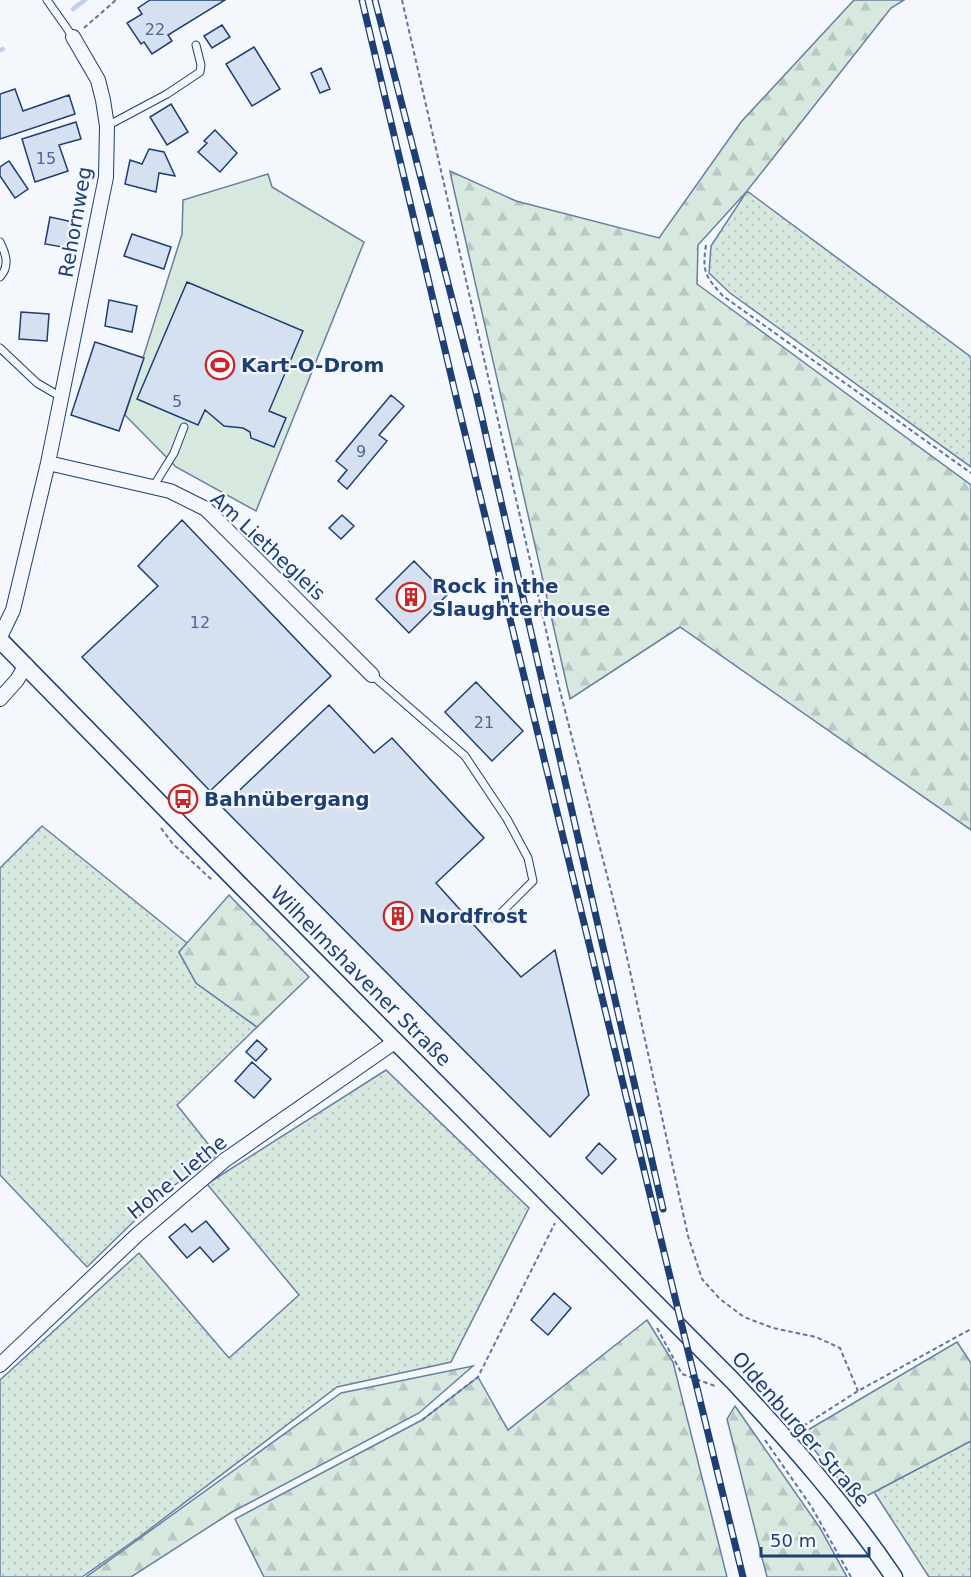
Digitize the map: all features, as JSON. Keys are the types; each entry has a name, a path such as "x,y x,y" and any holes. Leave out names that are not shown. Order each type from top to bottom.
{"street":[{"name":"Rehornweg","path":"48,463 106,177 107,126 103,100 98,80 73,37"},
{"name":"Am Liethegleis","path":"48,463 170,491 206,509 372,675"},
{"path":"0,638 13,610 48,463"},
{"name":"Wilhelmshavener Straße","path":"0,638 223,868 694,1340"},
{"path":"0,699 17,680 26,665"},
{"name":"Hohe Liethe","path":"0,1365 137,1235 225,1160 396,1041"},
{"name":"Oldenburger Straße","path":"694,1340 786,1437 847,1512 894,1577"}],"lane":[{"name":"Rehornweg","path":"47,0 73,37"},
{"path":"107,126 167,94 200,72 201,65 196,45"},
{"path":"0,242 7,261 5,272 0,277"},
{"path":"0,348 37,383 61,397"},
{"path":"153,487 174,453 184,427"},
{"path":"372,675 465,756 507,819 528,858 533,881 495,919"}],"path":[{"path":"73,37 116,0"},
{"path":"402,0 559,687 621,930 688,1236 702,1279 720,1299 744,1317 773,1328 816,1337 840,1348 858,1391"},
{"path":"706,245 704,260 706,278 723,296 971,473"},
{"path":"422,1420 478,1377 555,1223 564,1212"},
{"path":"771,1450 786,1437 858,1391 971,1329"},
{"path":"703,1382 718,1387"},
{"path":"760,1434 811,1506 851,1577"}],"green space":[{"path":"854,0 904,0 891,8 747,191 698,245 697,284 971,485 971,830 680,627 570,699 450,171 516,201 659,238 741,122"},
{"path":"268,174 272,187 364,242 256,511 176,467 125,415 182,234 183,200"},
{"path":"747,191 971,357 971,467 730,293 709,273 711,246"},
{"path":"42,826 187,943 179,952 196,983 257,1027 177,1105 217,1155 162,1194 87,1267 0,1175 0,868"},
{"path":"229,895 309,977 257,1027 196,983 179,952"},
{"path":"386,1070 529,1208 451,1362 337,1387 138,1538 82,1577 0,1577 0,1380 139,1253 229,1358 299,1295 207,1184"},
{"path":"647,1320 673,1362 727,1577 264,1577 235,1519 422,1420 478,1377 508,1430"},
{"path":"957,1342 971,1363 971,1441 857,1501 801,1434"},
{"path":"473,1366 419,1413 232,1512 131,1577 86,1577 341,1393"},
{"path":"735,1406 820,1528 847,1577 767,1577 727,1419"},
{"path":"971,1441 971,1577 929,1577 874,1492"}],"building":[{"path":"150,0 225,0 168,35 172,41 152,54 144,42 141,44 127,23 142,14 138,8"},
{"path":"222,25 230,37 212,48 204,36"},
{"path":"254,47 280,89 252,106 226,64"},
{"path":"321,68 330,89 320,93 311,73"},
{"path":"15,89 23,111 69,95 75,114 0,139 0,94"},
{"path":"171,104 188,132 167,145 150,117"},
{"path":"76,122 81,139 59,145 68,171 35,182 22,139"},
{"path":"215,130 237,153 220,172 198,152 207,143 204,141"},
{"path":"149,149 164,152 175,176 159,173 156,192 125,184 130,160 142,164"},
{"path":"9,161 28,189 15,198 0,176 0,167"},
{"path":"50,217 73,222 68,248 45,244"},
{"path":"132,234 171,247 164,269 124,256"},
{"name":"Kart-O-Drom","path":"187,282 303,331 269,411 286,418 274,447 251,438 250,432 243,428 224,426 205,410 198,425 137,399"},
{"path":"109,300 137,306 132,332 105,326"},
{"path":"21,312 49,314 47,341 19,339"},
{"path":"95,342 144,358 119,431 71,415"},
{"path":"391,395 404,406 379,435 387,441 347,489 338,481 347,470 336,461"},
{"path":"342,515 354,526 341,539 329,528"},
{"path":"182,520 331,676 210,791 82,657 158,586 138,566"},
{"name":"Rock in the Slaughterhouse","path":"414,561 447,595 409,633 376,599"},
{"path":"476,682 523,731 492,761 445,712"},
{"name":"Nordfrost","path":"329,705 374,753 392,738 484,838 436,883 521,977 555,950 589,1095 550,1137 222,807"},
{"path":"257,1040 267,1049 256,1061 246,1052"},
{"path":"252,1062 271,1079 254,1098 235,1081"},
{"path":"599,1143 616,1159 602,1174 586,1158"},
{"path":"206,1221 229,1249 213,1262 200,1247 187,1258 169,1237 185,1224 192,1232"},
{"path":"554,1293 571,1308 548,1335 531,1320"}],"waterway":[{"path":"73,9 85,0"}],"railway":[{"path":"362,0 743,1577"},
{"path":"375,0 476,392 663,1209"}],"place":[{"name":"Kart-O-Drom","path":"220,365"},
{"name":"Rock in the Slaughterhouse","path":"411,597"},
{"name":"Bahnübergang","path":"183,799"},
{"name":"Nordfrost","path":"398,916"}]}
